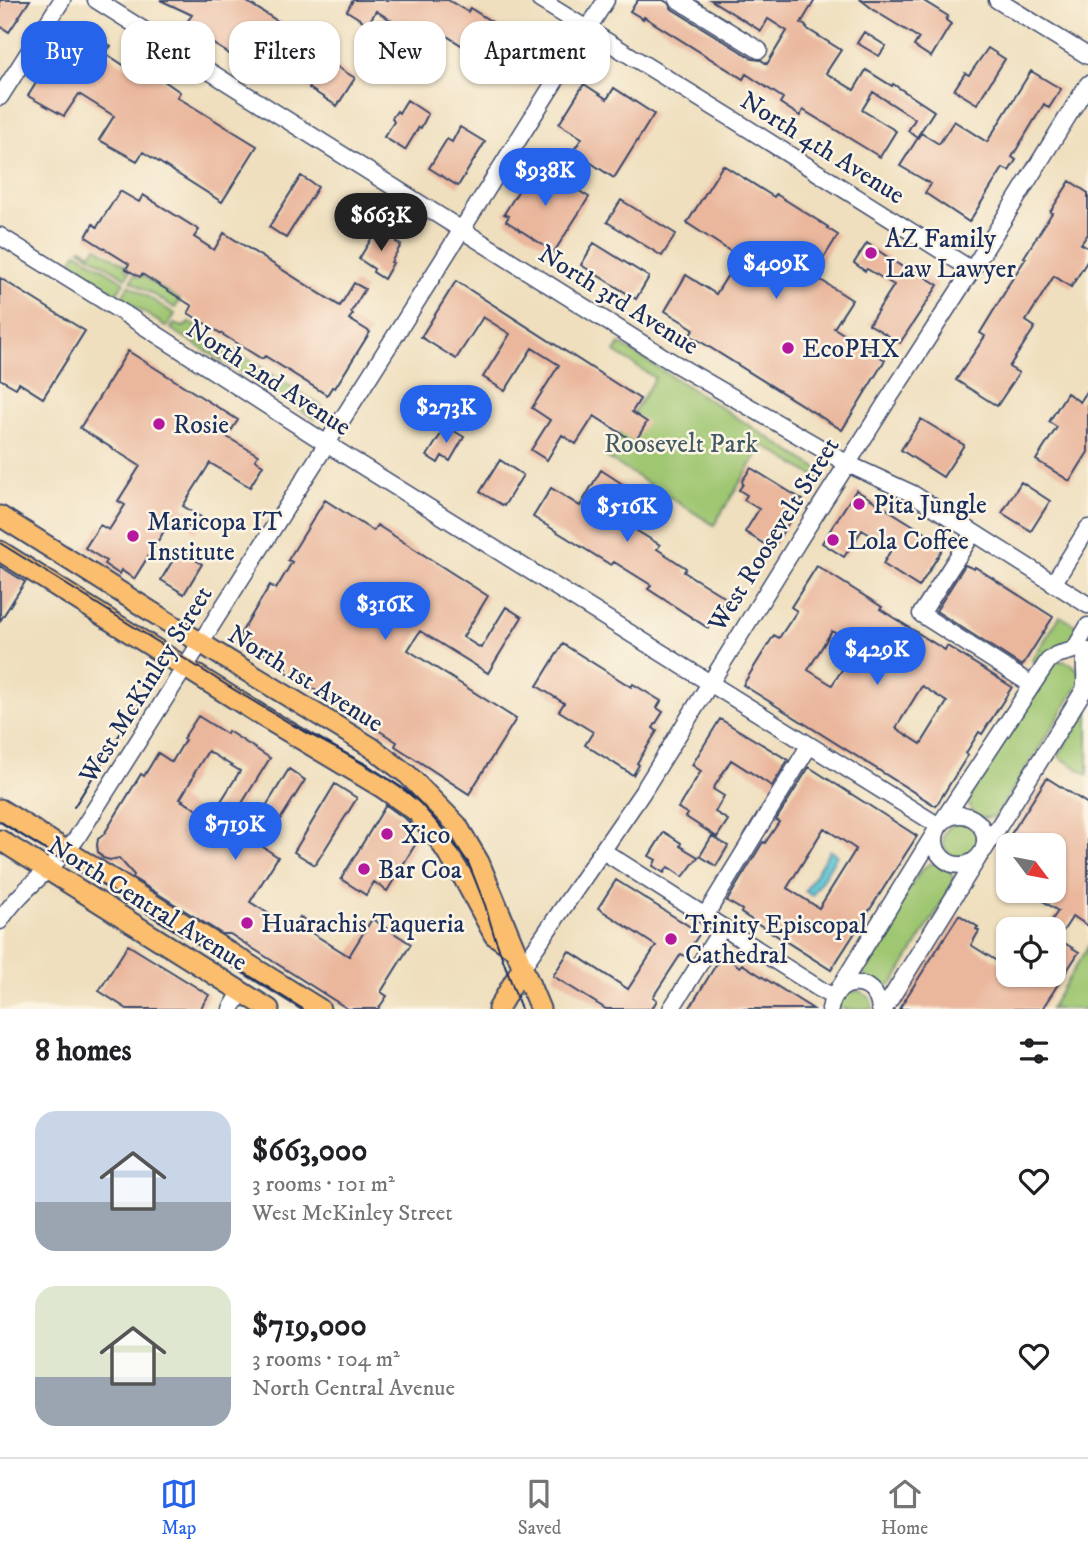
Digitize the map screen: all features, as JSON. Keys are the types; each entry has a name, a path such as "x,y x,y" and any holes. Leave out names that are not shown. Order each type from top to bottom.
{"main road":[{"name":"North 1st Avenue","path":"0,516 369,746 408,775 457,825 479,862 519,958"},
{"name":"North 1st Avenue","path":"0,551 381,787 416,812 441,843 464,879 494,935 519,958"},
{"name":"North Central Avenue","path":"0,809 58,860 236,1001 269,1009"},
{"name":"North Central Avenue","path":"0,840 58,860 160,908 320,1009"},
{"path":"160,908 194,935 231,974 270,1001 276,1009"},
{"name":"West Roosevelt Street","path":"498,1009 519,958"},
{"path":"519,958 540,1009"}],"street":[{"path":"0,97 62,0"},
{"name":"North 3rd Avenue","path":"96,0 667,359 848,464 913,494 1088,605"},
{"name":"North 4th Avenue","path":"540,0 574,21"},
{"name":"West McKinley Street","path":"593,21 606,0"},
{"path":"679,0 759,50"},
{"path":"997,0 1088,56"},
{"name":"North 4th Avenue","path":"610,44 972,270"},
{"name":"West McKinley Street","path":"0,921 23,891 58,860 83,828 554,84"},
{"name":"West Roosevelt Street","path":"519,958 603,851 649,782 1088,84"},
{"name":"North 2nd Avenue","path":"0,236 939,827"},
{"path":"1053,584 1088,528"},
{"path":"973,533 921,614 1032,685"},
{"path":"882,1009 1084,690 1087,681 1082,653 1088,626"},
{"path":"831,1001 939,827 1048,661 1056,655 1082,653"},
{"path":"705,916 809,746"},
{"path":"957,815 973,819 984,832 985,841 981,854 963,866 946,862 936,849 934,840 939,827 948,818 957,815"},
{"path":"603,851 826,993 831,1001"},
{"path":"671,1009 723,927"},
{"path":"831,1001 844,986 860,984 875,993 882,1009"}],"green space":[{"path":"96,247 128,267 126,269 130,271 126,278 80,249 91,254"},
{"path":"77,252 124,282 116,294 71,266"},
{"path":"135,274 139,277 141,275 180,300 175,308 131,281"},
{"path":"129,285 175,314 167,327 121,298"},
{"path":"189,322 262,368 256,382 171,329 174,324 183,327"},
{"name":"Roosevelt Park","path":"620,344 820,470 819,479 763,445 714,525 606,457 655,378 615,352"},
{"path":"271,374 323,407 315,419 261,385"},
{"path":"1060,616 1082,629 1069,648 1037,663 1032,660"},
{"path":"1063,661 1076,668 1082,680 996,816 979,817 971,811 969,794 1055,662"},
{"path":"1088,710 1088,775 1058,756"},
{"path":"961,823 974,828 979,841 974,854 961,859 948,854 943,841 948,828"},
{"path":"935,863 948,870 954,883 894,982 882,986 872,983 865,975 863,963 921,870"},
{"path":"1088,946 1088,1009 1050,1009 1063,987 1066,987 1066,982"},
{"path":"860,991 870,998 873,1009 837,1009 838,1002 846,992"}],"water":[{"path":"830,850 837,855 812,896 805,891"}],"building":[{"path":"0,0 30,0 9,32 0,26"},
{"path":"160,0 244,0 277,21 229,21 229,54 215,45 215,21 188,21 192,15"},
{"path":"353,0 448,0 468,12 470,8 490,21 460,21 460,44 446,36 446,21 392,21 376,11 370,21 363,21 347,11"},
{"path":"638,0 663,0 672,9 753,59 767,64 787,31 768,19 761,31 711,0 815,0 801,23 841,50 826,73 854,90 866,70 934,111 917,137 908,131 915,119 873,92 862,110 896,131 880,157 803,110 800,116 780,103 783,98 746,74 743,79 630,11"},
{"path":"861,0 922,0 948,16 946,20 951,24 931,57 914,46 919,38"},
{"path":"864,32 886,46 879,56 857,43"},
{"path":"988,48 1005,59 977,104 954,90 965,73 969,75"},
{"path":"107,54 121,63 121,84 169,84 180,92 177,97 257,146 222,202 143,152 137,161 99,140 114,116 79,94 64,116 28,96 35,84 107,84"},
{"path":"340,69 354,77 337,106 309,88 311,84 340,84"},
{"path":"1031,71 1061,89 1049,108 1044,104 1012,157 1016,160 1009,171 1003,168 969,222 925,193 931,184 900,166 921,133 939,144 954,121 987,142"},
{"path":"584,84 607,99 614,88 654,114 614,178 573,151 582,138 559,124"},
{"path":"407,100 428,114 405,150 384,137 394,122 392,118 397,111 399,113"},
{"path":"460,127 485,142 458,186 429,168 447,139 452,142"},
{"path":"535,164 589,197 554,252 506,221 509,216 504,214"},
{"path":"723,165 774,197 776,194 838,235 813,275 852,300 834,328 885,360 842,430 690,335 694,329 665,311 686,275 716,294 739,257 687,223"},
{"path":"301,176 318,187 286,238 269,227"},
{"path":"1070,181 1088,193 1088,234 1081,244 1088,248 1088,260 1071,287 1054,276 1026,321 1035,327 1009,367 1019,373 997,406 956,380 985,336 980,333"},
{"path":"120,191 139,202 143,195 199,230 194,237 214,250 224,233 340,306 354,283 365,289 349,319 370,332 335,388 332,387 327,395 265,356 262,359 188,313 192,306 142,274 140,277 126,269 129,264 86,237 93,224 97,227"},
{"path":"621,200 676,234 662,256 607,222"},
{"path":"378,228 401,245 384,279 359,259"},
{"path":"594,243 649,277 636,299 581,265"},
{"path":"867,243 904,268 906,265 938,285 900,343 869,324 894,285 854,263"},
{"path":"0,278 85,331 43,398 19,383 16,388 0,379"},
{"path":"456,281 640,399 632,412 647,422 635,442 594,416 576,444 562,435 547,460 531,450 550,420 532,408 559,365 532,348 505,391 483,377 510,334 483,317 456,359 421,337"},
{"name":"Rosie","path":"128,351 238,420 227,437 258,455 255,460 263,465 250,487 210,463 183,506 204,519 196,532 173,517 134,579 121,570 119,574 104,564 106,561 85,548 100,525 109,530 125,505 118,501 140,466 80,428"},
{"path":"1088,390 1088,452 1070,481 1036,460 1057,427 1049,422 1067,393 1080,402"},
{"path":"921,419 964,445 943,477 901,450"},
{"path":"446,426 464,437 450,461 442,456 438,463 427,456"},
{"path":"500,460 523,475 504,506 480,492"},
{"path":"751,468 803,500 772,549 745,532 759,509 744,500 747,495 739,490"},
{"path":"601,470 649,506 634,529 660,545 657,549 686,568 684,572 726,598 708,628 648,589 651,585 614,562 611,565 533,517 551,488 580,506"},
{"path":"1021,482 1050,501 1031,531 1002,513"},
{"path":"856,490 945,545 919,587 883,564 892,548 862,530 844,557 822,543"},
{"path":"325,500 373,531 377,525 488,596 463,637 481,648 506,607 522,617 488,673 420,631 408,650 516,719 469,794 395,746 397,742 285,671 287,668 239,636 270,585 276,589 292,562 288,560"},
{"path":"179,550 202,564 184,594 161,580"},
{"path":"965,565 974,569 975,567 1053,617 1022,666 936,611"},
{"path":"0,566 25,582 0,621"},
{"path":"817,566 945,650 947,646 1012,687 982,734 979,732 936,806 743,685 774,635 779,638 797,611 791,607","holes":["832,631 857,647 832,685 808,670","922,686 947,702 921,744 896,728"]},
{"path":"563,644 631,687 633,684 661,701 657,708 663,712 653,728 657,731 637,763 639,765 633,775 585,745 593,732 559,711 564,703 537,686"},
{"path":"198,716 227,734 228,731 270,758 236,813 255,824 289,769 305,780 263,847 278,857 250,902 293,929 300,917 311,924 307,930 349,956 372,919 411,944 381,992 387,996 378,1009 348,1009 230,934 222,934 133,878 134,875 119,858 103,858 98,852 98,839 104,834 141,774 144,776 158,753 172,762 185,740 183,739","holes":["208,751 240,771 211,817 180,799"]},
{"path":"720,719 788,760 772,786 731,760 713,789 724,796 715,812 728,820 717,837 686,817 688,814 678,808 701,771 692,765"},
{"path":"809,767 917,836 831,970 741,913 742,910 727,901 763,842 765,843 779,822 776,820","holes":["824,828 856,849 819,908 787,888"]},
{"path":"1047,778 1088,804 1088,926 1073,916 1066,927 1066,917 1054,917 1058,911 1046,903 1066,903 1066,833 1012,833"},
{"path":"335,784 357,798 315,865 294,852"},
{"path":"386,805 410,823 405,832 418,840 387,891 374,882 366,895 341,879"},
{"path":"664,832 698,857 683,877 668,867 664,873 653,866 656,860 649,856"},
{"path":"712,836 728,846 716,866 700,856"},
{"name":"Trinity Episcopal Cathedral","path":"616,880 700,933 685,956 681,954 653,997 657,1000 652,1009 606,1009 553,976 569,951 628,989 656,946 598,908"},
{"path":"959,915 978,927 976,929 979,931 971,945 996,961 996,987 1056,987 1042,1009 899,1009"},
{"path":"1066,944 1079,952 1066,972"},
{"path":"128,945 209,995 200,1009 127,1009 99,991"},
{"path":"722,955 740,967 742,964 813,1009 689,1009"}],"tram line":[{"path":"0,543 233,689 369,766 421,804 468,862 521,1009"},
{"path":"74,807 142,699"},
{"path":"0,822 303,1009"}],"place":[{"name":"AZ Family Law Lawyer","path":"871,253"},
{"name":"EcoPHX","path":"788,348"},
{"name":"Rosie","path":"159,424"},
{"name":"Pita Jungle","path":"859,504"},
{"name":"Maricopa IT Institute","path":"133,536"},
{"name":"Lola Coffee","path":"833,540"},
{"name":"Xico","path":"387,834"},
{"name":"Bar Coa","path":"364,869"},
{"name":"Huarachis Taqueria","path":"247,923"},
{"name":"Trinity Episcopal Cathedral","path":"671,939"}]}
